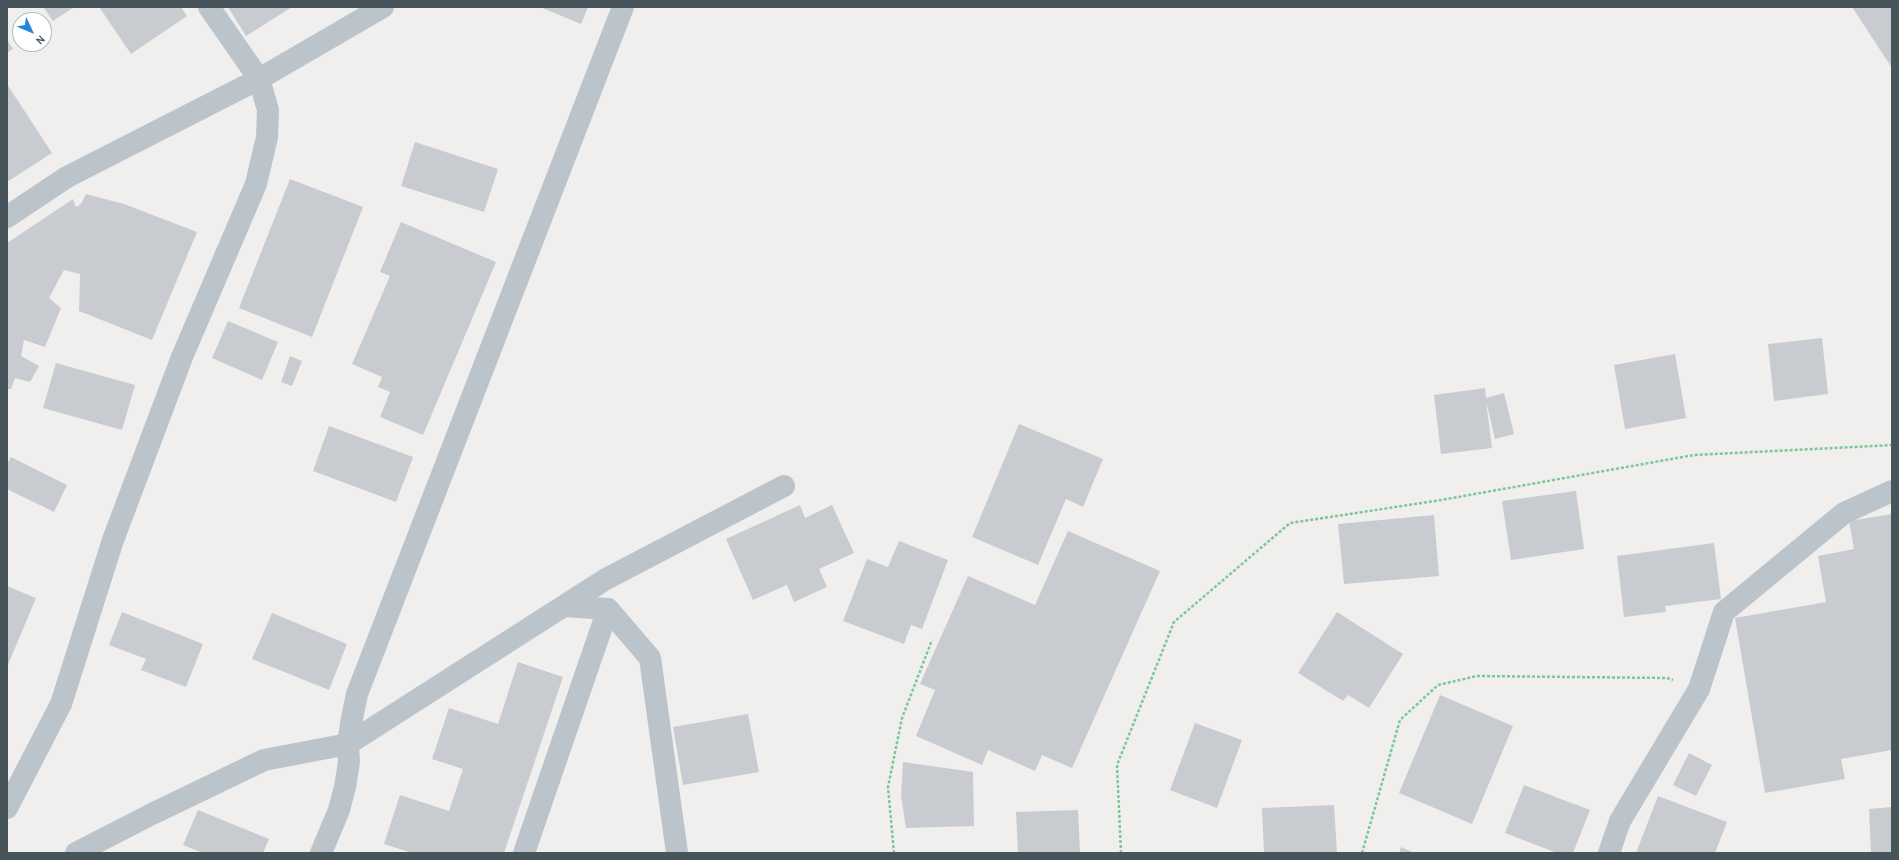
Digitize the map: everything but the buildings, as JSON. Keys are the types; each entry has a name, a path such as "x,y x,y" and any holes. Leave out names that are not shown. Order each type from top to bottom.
{"street":[{"path":"7,808 61,704 116,533 182,357 256,184 267,137 268,110 259,79 209,7"},
{"path":"7,217 66,177 259,79 383,7"},
{"path":"321,853 339,810 345,787 349,762 348,744 353,708 357,694 623,7"},
{"path":"76,853 152,814 264,760 348,744 606,579 784,486"},
{"path":"1610,853 1620,820 1699,690 1724,612 1844,513 1892,490"},
{"path":"564,606 608,609 650,658 677,853"},
{"path":"524,853 608,609"}],"path":[{"path":"1121,853 1117,765 1174,622 1290,523 1441,500 1694,455 1892,445"},
{"path":"894,853 888,788 902,718 932,640"},
{"path":"1362,853 1400,720 1438,685 1477,676 1667,678 1699,690"}]}
